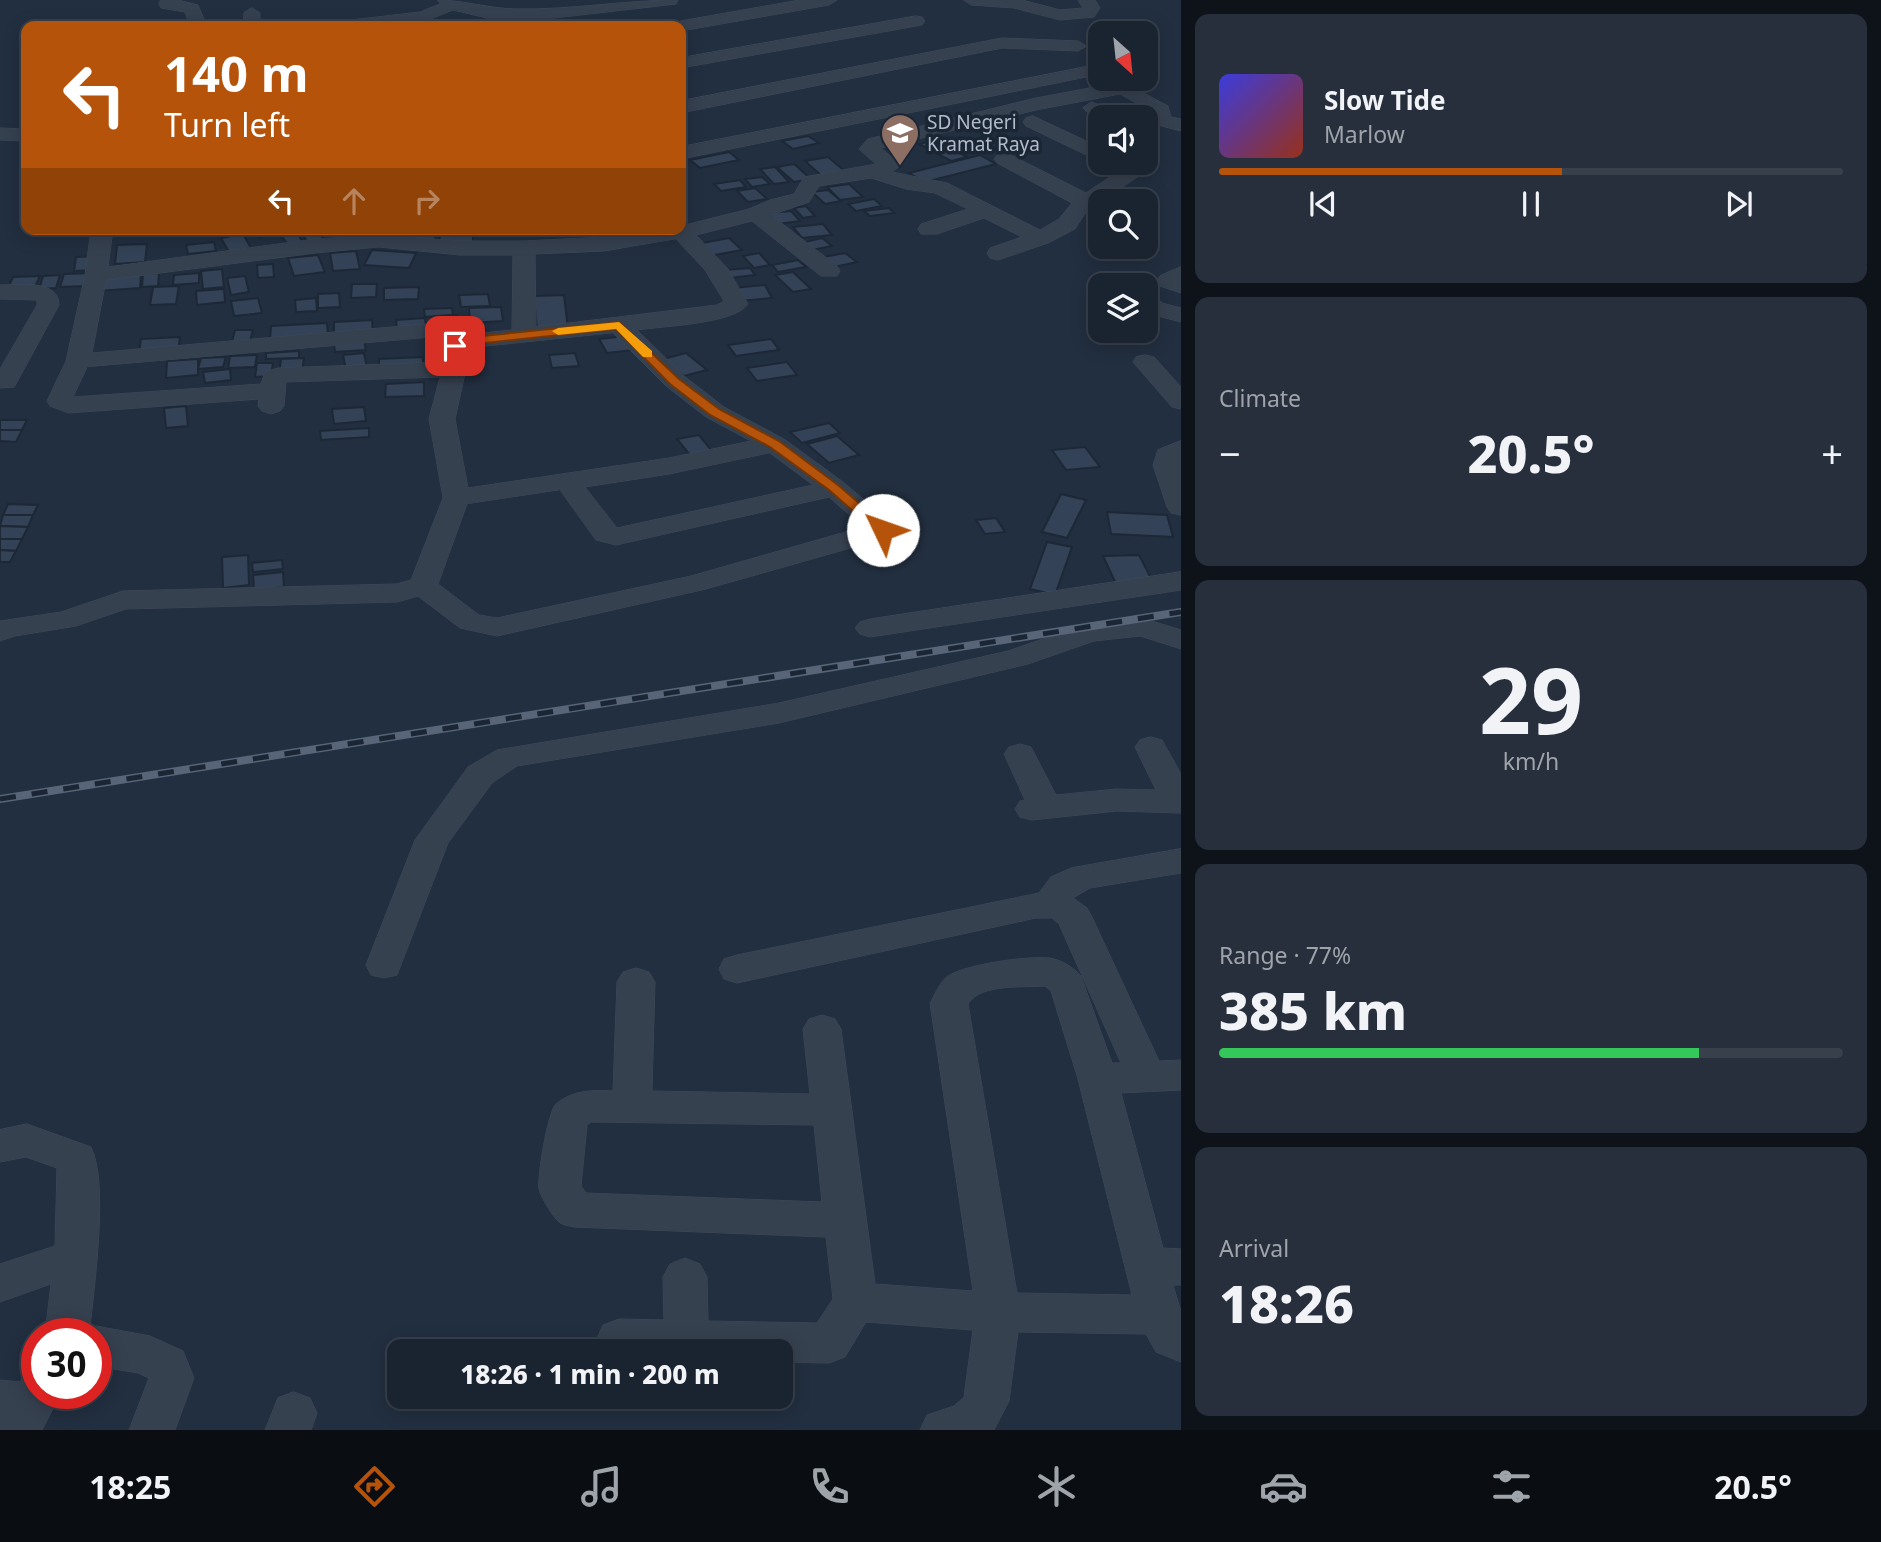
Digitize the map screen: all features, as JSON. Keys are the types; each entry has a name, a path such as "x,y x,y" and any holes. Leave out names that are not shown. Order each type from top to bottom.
{"street":[{"path":"574,21 624,14 670,0"},
{"path":"686,25 829,0"},
{"path":"972,0 1014,3 1060,15 1088,13 1092,8 1086,0"},
{"path":"372,21 423,17 448,2 492,19 529,15 624,14"},
{"path":"167,5 192,9 196,21"},
{"path":"686,63 916,20"},
{"path":"686,106 1002,44 1078,46"},
{"path":"703,59 781,111 833,139"},
{"path":"686,152 1088,72"},
{"path":"686,219 756,214 777,204 802,198 811,181 872,172 891,165 869,149 875,143 1036,104 1123,88 1161,110 1161,120 1181,125"},
{"path":"1033,122 1088,150"},
{"path":"0,134 21,135"},
{"path":"1004,159 1087,202"},
{"path":"872,172 914,185 940,187 1040,238"},
{"path":"998,253 1040,238 1067,224 1078,208 1118,175"},
{"path":"929,229 986,210"},
{"path":"756,214 829,271"},
{"path":"423,586 455,503 442,419 461,358 472,341 619,326 723,311 737,304 727,280 705,254 686,222"},
{"path":"101,235 96,275 78,361 59,401 69,405 272,401 274,377 281,374 461,358"},
{"path":"96,275 315,246 376,235 460,248 524,248 604,244 633,235"},
{"path":"524,248 524,335"},
{"path":"1158,290 1177,280"},
{"path":"0,292 36,292 48,296 48,305 2,386"},
{"path":"1158,309 1181,314"},
{"path":"423,586 470,622 497,627 708,580 883,530 834,488 775,444 715,412 675,381 619,326"},
{"path":"78,361 450,329 447,341 455,346 461,358"},
{"path":"1144,362 1181,402"},
{"path":"455,503 669,466 775,444"},
{"path":"1181,449 1167,456 1166,465 1181,507"},
{"path":"568,482 606,534 615,537 834,488"},
{"path":"455,503 492,501"},
{"path":"870,628 1181,582"},
{"path":"0,632 7,628 66,620 123,600 397,593 423,586"},
{"path":"384,965 432,841 480,775 509,757 779,713 1017,658 1089,632 1142,627 1181,640"},
{"path":"1020,754 1038,808 1117,800 1180,802 1151,747"},
{"path":"1050,904 1063,886 1083,877 1181,861"},
{"path":"737,970 1050,904 1060,906 1074,917 1164,1076 1098,1079"},
{"path":"855,1302 998,1312 1170,1328 1165,1267 1068,986 1060,977 1049,972 978,978 959,987 949,1003 998,1312 986,1401 978,1415 966,1425 943,1430"},
{"path":"632,1107 636,982"},
{"path":"793,1342 829,1343 855,1302 822,1029"},
{"path":"832,1110 585,1106 568,1117 560,1189 574,1210 844,1220"},
{"path":"0,1146 27,1140 77,1159 76,1257 69,1318"},
{"path":"0,1283 76,1257"},
{"path":"685,1277 686,1339"},
{"path":"112,1349 149,1356 167,1364 171,1371 171,1381 152,1430"}],"building":[{"path":"808,136 819,143 793,149 782,141"},
{"path":"936,140 967,157 951,161 919,144"},
{"path":"729,152 739,160 700,168 690,160"},
{"path":"980,155 996,164 925,182 909,173"},
{"path":"828,157 847,173 823,177 805,161"},
{"path":"794,164 811,179 794,182 777,167"},
{"path":"775,167 789,182 774,184 760,169"},
{"path":"762,177 770,184 752,187 745,179"},
{"path":"740,180 746,187 721,191 714,184"},
{"path":"849,184 863,197 840,200 827,187"},
{"path":"755,188 767,199 748,202 737,191"},
{"path":"828,190 841,201 825,204 812,192"},
{"path":"874,199 882,206 856,211 848,204"},
{"path":"806,206 815,216 803,218 794,208"},
{"path":"889,208 894,213 870,216 864,211"},
{"path":"791,211 800,221 778,224 769,213"},
{"path":"823,224 832,235 802,238 793,227"},
{"path":"244,235 251,248 229,252 221,238"},
{"path":"281,235 298,235 304,244 289,246"},
{"path":"303,235 320,235 324,240 308,243"},
{"path":"333,235 357,236 334,238"},
{"path":"387,235 411,235 411,238 388,240"},
{"path":"414,235 435,235 436,240 415,241"},
{"path":"440,235 473,235 473,245 439,245"},
{"path":"729,238 742,250 709,256 697,244"},
{"path":"822,238 832,246 807,251 797,244"},
{"path":"214,242 216,251 188,254 186,245"},
{"path":"147,244 145,262 115,264 117,245"},
{"path":"372,250 416,253 409,268 364,265"},
{"path":"356,251 360,269 333,271 330,253"},
{"path":"759,253 770,265 754,268 743,256"},
{"path":"845,253 857,262 830,268 818,258"},
{"path":"318,255 325,272 294,276 288,258"},
{"path":"95,256 93,270 74,271 76,257"},
{"path":"798,260 806,267 778,272 772,265"},
{"path":"273,264 274,277 258,278 257,265"},
{"path":"750,268 755,275 729,278 724,270"},
{"path":"222,269 224,287 203,289 201,271"},
{"path":"793,272 811,289 793,292 775,275"},
{"path":"91,273 87,286 60,287 64,274"},
{"path":"159,273 158,286 142,287 143,274"},
{"path":"199,273 199,283 173,285 174,275"},
{"path":"141,274 140,288 98,291 100,277"},
{"path":"60,275 56,288 39,289 43,276"},
{"path":"40,276 34,289 7,290 13,277"},
{"path":"245,276 249,292 231,295 227,278"},
{"path":"352,284 377,284 376,297 351,298"},
{"path":"765,285 772,298 740,301 733,288"},
{"path":"179,286 176,304 150,305 153,287"},
{"path":"419,287 418,299 384,300 384,288"},
{"path":"224,289 225,302 197,305 196,291"},
{"path":"339,293 340,307 318,308 318,294"},
{"path":"488,294 490,306 461,307 459,295"},
{"path":"564,295 568,329 537,330 534,296"},
{"path":"258,298 262,313 234,316 231,301"},
{"path":"316,298 317,311 296,312 295,300"},
{"path":"501,307 503,321 470,323 469,308"},
{"path":"452,308 453,315 425,317 424,309"},
{"path":"457,315 459,325 433,327 431,317"},
{"path":"425,318 426,329 397,331 396,320"},
{"path":"372,320 373,334 334,336 334,322"},
{"path":"327,323 328,336 270,340 271,326"},
{"path":"235,330 253,330 249,345 231,345"},
{"path":"626,336 634,350 607,353 599,339"},
{"path":"180,337 178,351 139,353 141,339"},
{"path":"771,339 779,350 736,356 728,345"},
{"path":"364,341 366,350 335,352 334,343"},
{"path":"299,351 299,358 266,359 266,353"},
{"path":"364,353 367,368 346,370 343,355"},
{"path":"575,353 579,366 552,368 549,355"},
{"path":"686,353 707,370 684,376 663,359"},
{"path":"257,355 255,367 228,368 230,356"},
{"path":"226,357 223,367 198,369 201,358"},
{"path":"423,357 423,367 379,368 379,359"},
{"path":"304,358 302,373 279,374 281,359"},
{"path":"198,359 198,375 166,378 167,361"},
{"path":"787,362 797,375 757,381 747,368"},
{"path":"257,363 273,363 271,376 255,377"},
{"path":"230,369 231,380 205,383 203,372"},
{"path":"424,382 424,396 385,397 386,384"},
{"path":"186,406 188,426 166,428 164,408"},
{"path":"364,407 366,421 334,424 332,409"},
{"path":"0,420 27,420 22,430 0,430"},
{"path":"829,423 840,433 802,443 790,432"},
{"path":"369,428 369,437 321,440 320,431"},
{"path":"0,430 22,430 16,442 0,441"},
{"path":"699,435 712,451 690,455 677,439"},
{"path":"837,436 859,455 829,463 807,444"},
{"path":"1085,447 1100,467 1066,470 1052,450"},
{"path":"1061,494 1086,500 1067,538 1042,532"},
{"path":"8,504 38,505 33,515 3,515"},
{"path":"1107,512 1167,515 1173,537 1111,534"},
{"path":"3,515 33,515 28,527 0,526"},
{"path":"996,518 1005,532 985,534 976,520"},
{"path":"0,526 28,527 22,539 0,539"},
{"path":"0,539 22,539 16,551 0,550"},
{"path":"1047,542 1072,547 1055,595 1030,589"},
{"path":"0,550 16,551 10,562 0,562"},
{"path":"248,555 249,585 223,588 222,557"},
{"path":"1139,555 1154,584 1117,586 1103,556"},
{"path":"282,560 283,569 253,572 252,563"},
{"path":"283,572 284,587 254,590 253,575"}],"railway":[{"path":"0,799 1181,612"}],"slow traffic":[{"path":"558,331 619,326 647,354"}],"place":[{"name":"SD Negeri Kramat Raya","path":"900,167"}],"route":[{"path":"455,346 468,348 472,341 619,326 675,381 715,412 775,444 834,488 883,530"}]}
